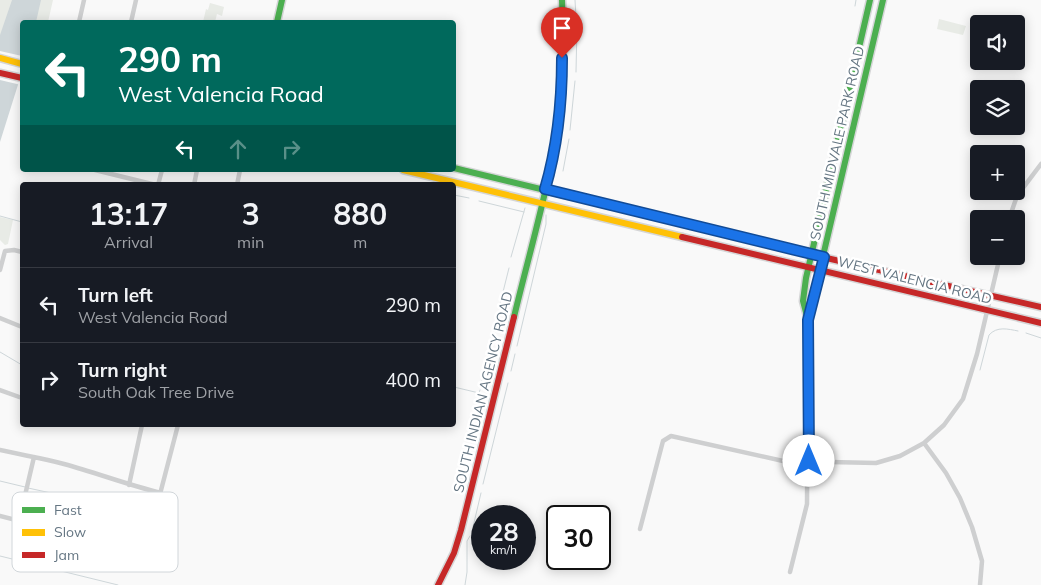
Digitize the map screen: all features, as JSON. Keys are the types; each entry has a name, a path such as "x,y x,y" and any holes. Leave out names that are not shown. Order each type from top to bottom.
{"main road":[{"path":"277,20 282,0"},
{"name":"SOUTH INDIAN AGENCY ROAD","path":"438,585 454,553 461,530 545,189 556,134 562,76 562,0"},
{"name":"SOUTH MIDVALE PARK ROAD","path":"808,320 802,301 870,0"},
{"name":"SOUTH MIDVALE PARK ROAD","path":"808,320 883,0"},
{"path":"0,58 20,63"},
{"path":"0,73 20,78"},
{"name":"WEST VALENCIA ROAD","path":"456,168 1041,307"},
{"name":"WEST VALENCIA ROAD","path":"415,172 1041,323"},
{"path":"671,234 674,221"}],"street":[{"path":"79,20 84,0"},
{"path":"131,20 136,0"},
{"path":"1012,210 1017,196 1041,164"},
{"path":"102,172 144,182"},
{"path":"0,270 6,252 14,250 20,252"},
{"path":"640,530 663,441 671,436 783,461 876,463 900,456 924,443 944,425 963,399 977,354 998,265"},
{"path":"0,318 20,326"},
{"name":"SOUTH MIDVALE PARK ROAD","path":"790,572 808,504 808,320"},
{"path":"0,390 20,397"},
{"path":"129,485 142,427"},
{"path":"161,492 178,427"},
{"path":"924,443 946,473 960,498 972,527 982,561 980,585"},
{"path":"0,450 62,463 157,492"},
{"path":"26,492 34,457"}],"shaded area":[{"path":"0,0 53,0 48,20 20,20 20,24 0,48"},
{"path":"12,0 41,0 36,20 20,20 20,78 0,142 0,35"},
{"path":"210,3 224,7 222,16 217,14 216,20 203,20 206,9 208,10"},
{"path":"939,19 966,26 963,35 937,29"},
{"path":"0,217 13,220 8,244 5,245 0,240"}],"pier":[{"path":"0,51 20,56 20,85 0,80"}],"waterway":[{"path":"575,0 576,17"},
{"path":"855,6 856,0"},
{"path":"576,72 577,25"},
{"path":"570,130 575,81"},
{"path":"563,171 569,139"},
{"path":"456,195 469,198"},
{"path":"479,201 524,212"},
{"path":"511,257 525,208"},
{"path":"517,346 546,224 546,215"},
{"path":"0,216 20,221"},
{"path":"500,304 509,268"},
{"path":"482,381 498,314"},
{"path":"980,370 989,335 999,329 1018,331"},
{"path":"1026,333 1041,338"},
{"path":"0,352 20,364"},
{"path":"511,371 515,354"},
{"path":"483,484 508,383"},
{"path":"456,387 479,393 480,390"},
{"path":"0,481 25,487"},
{"path":"28,488 46,492"},
{"path":"478,505 481,493"},
{"path":"465,585 467,541 470,536"},
{"path":"0,556 12,559"},
{"path":"65,572 118,585"}],"traffic: fast":[{"path":"277,20 282,0"},
{"path":"514,317 544,196 556,135 562,68 562,0"},
{"path":"808,320 803,301 806,278 870,0"},
{"path":"808,320 883,0"},
{"path":"456,168 822,257"}],"traffic: slow":[{"path":"0,58 20,63"},
{"path":"411,172 453,182"},
{"path":"456,183 682,237"}],"traffic: jam":[{"path":"0,73 20,78"},
{"path":"682,237 1041,323"},
{"path":"822,257 1041,307"},
{"path":"438,585 454,553 461,530 514,317"}],"route":[{"path":"562,58 556,134 545,189 824,257 808,320 809,461"}]}
